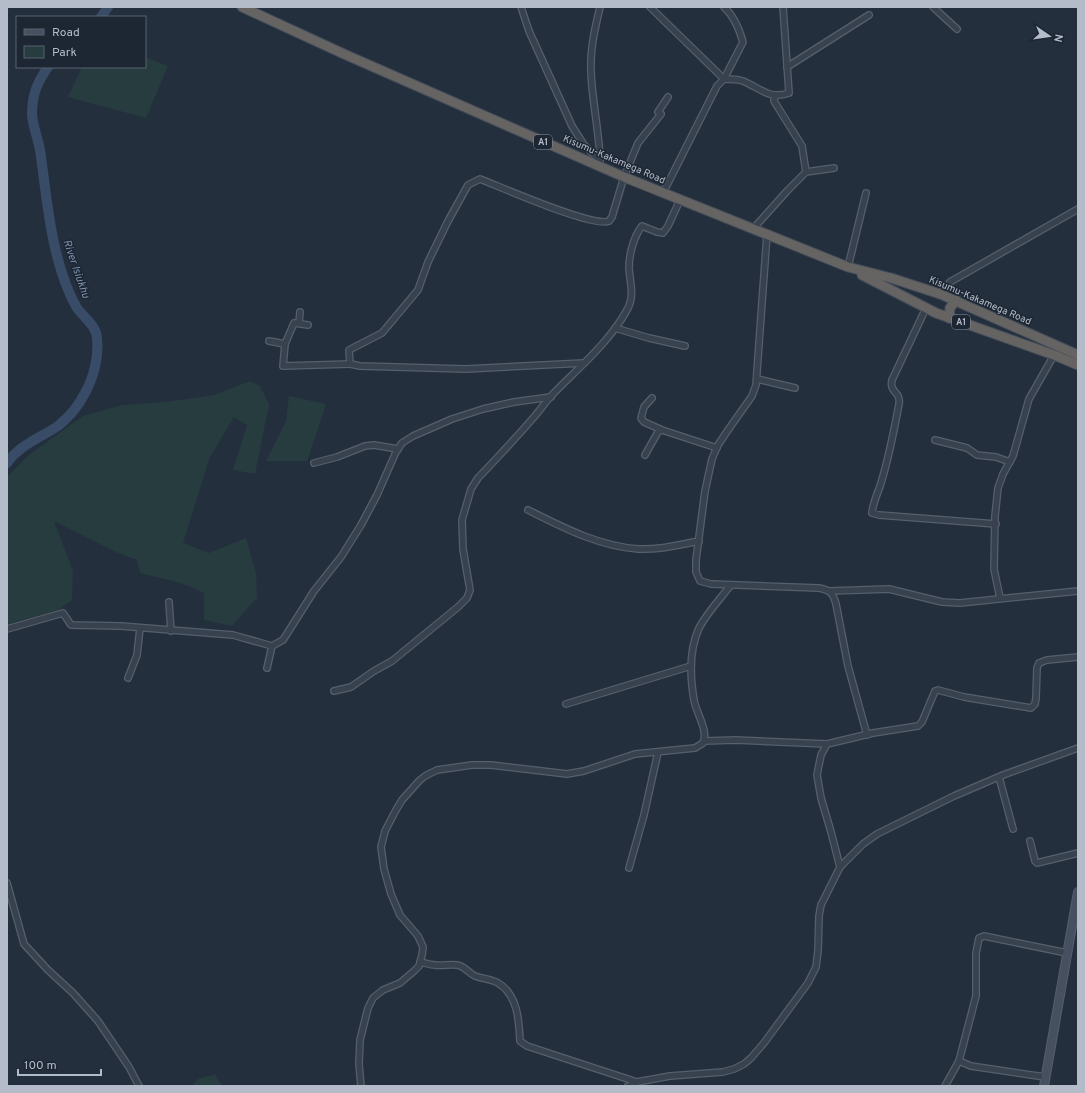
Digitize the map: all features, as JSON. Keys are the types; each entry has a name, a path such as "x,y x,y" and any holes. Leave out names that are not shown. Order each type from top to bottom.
{"highway":[{"name":"Kisumu-Kakamega Road","path":"242,7 358,61 600,163 624,178 848,267 891,278 956,300 1078,355"},
{"name":"Kisumu-Kakamega Road","path":"848,267 926,308 949,318 1078,365"},
{"path":"949,318 950,308 956,300"}],"main road":[{"path":"1045,1082 1078,892"}],"street":[{"path":"520,7 529,31 572,126 584,145 600,163"},
{"path":"600,7 592,45 591,71 600,163"},
{"path":"650,7 724,79 742,81 775,96 789,93 783,7"},
{"path":"663,193 718,86 724,79 743,42 731,13 724,7"},
{"path":"933,7 957,29"},
{"path":"787,67 869,15"},
{"path":"775,96 774,101 802,146 806,172"},
{"path":"350,364 349,350 382,333 418,290 428,262 468,185 480,179 568,214 600,223 609,221 612,218 624,178 638,143 661,114 658,112 668,97"},
{"path":"753,229 806,172 834,168"},
{"path":"848,267 866,193"},
{"path":"334,691 351,687 392,661 467,598 470,585 466,566 462,530 464,512 471,489 478,478 615,328 627,311 631,300 632,289 630,261 638,232 642,226 663,233 668,226 680,200"},
{"path":"940,294 950,282 1078,210"},
{"path":"767,234 755,391 731,425 712,459 705,491 696,560 696,572 700,581 730,586 819,588 830,591 889,589 942,602 960,603 1078,590"},
{"path":"926,308 892,380 892,390 898,394 900,399 890,450 881,484 872,507 872,512 879,515 996,524"},
{"path":"299,323 300,312"},
{"path":"308,325 294,323 285,344 283,366 350,364 360,366 466,369 584,363"},
{"path":"615,328 649,338 685,346"},
{"path":"269,341 285,344"},
{"path":"1000,598 994,569 998,488 1016,445 1029,399 1054,355"},
{"path":"757,379 795,388"},
{"path":"7,629 63,613 70,625 140,628 233,635 272,646 283,640 314,591 341,557 361,525 402,443 412,436 452,419 483,409 506,403 551,397"},
{"path":"652,398 644,407 641,418 643,421 662,430 717,448"},
{"path":"645,455 658,432 662,430"},
{"path":"934,440 968,448 977,455 996,457 1010,462"},
{"path":"314,463 337,457 365,446 374,445 398,449"},
{"path":"528,510 576,533 609,544 637,549 661,548 699,541"},
{"path":"361,1086 359,1064 360,1040 368,1008 373,998 383,990 400,984 414,972 419,966 423,947 418,936 400,915 391,894 384,869 381,846 387,827 402,800 419,781 437,770 472,765 503,766 567,774 584,771 635,754 695,748 703,743 705,733 694,700 691,666 695,640 700,627 730,586"},
{"path":"830,591 834,595 848,666 867,735"},
{"path":"169,602 171,631"},
{"path":"128,678 137,655 140,628"},
{"path":"267,668 272,646"},
{"path":"704,741 736,740 827,744 918,726 922,722 937,690 964,697 1029,708 1033,707 1035,704 1037,668 1039,663 1047,660 1078,657"},
{"path":"566,704 691,666"},
{"path":"827,744 821,755 817,775 821,798 840,867"},
{"path":"628,1086 637,1082 670,1076 723,1072 744,1064 751,1058 764,1043 808,983 816,966 821,905 840,867 863,844 877,834 954,796 999,777 1078,748"},
{"path":"629,868 644,815 658,752"},
{"path":"999,777 1013,829"},
{"path":"1030,841 1035,861 1037,863 1078,853"},
{"path":"7,883 24,944 48,970 73,993 98,1021 139,1086"},
{"path":"945,1086 959,1061 976,996 976,953 979,938 984,936 1067,953"},
{"path":"420,962 435,965 457,965 462,967 470,974 498,983 507,990 514,1004 519,1020 520,1041 527,1046 637,1082"},
{"path":"959,1061 971,1066 1045,1082"}],"green space":[{"path":"146,57 168,66 146,118 68,97 82,68 146,68"},
{"path":"250,381 260,386 269,404 255,474 233,470 247,425 234,417 210,457 183,543 209,553 246,538 256,573 257,598 232,626 204,620 204,593 181,583 140,573 137,560 118,553 54,521 73,571 72,600 57,611 7,624 7,477 30,454 83,416 122,405 165,402 214,395"},
{"path":"289,396 326,404 307,461 266,461 286,421"},
{"path":"215,1074 222,1086 192,1086 198,1079"}],"waterway":[{"name":"River Isiukhu","path":"102,16 108,7"},
{"name":"River Isiukhu","path":"7,463 22,448 58,426 73,411 83,398 91,380 97,352 96,333 77,308 70,294 57,258 53,240 40,150 32,115 36,89 47,68"}]}
